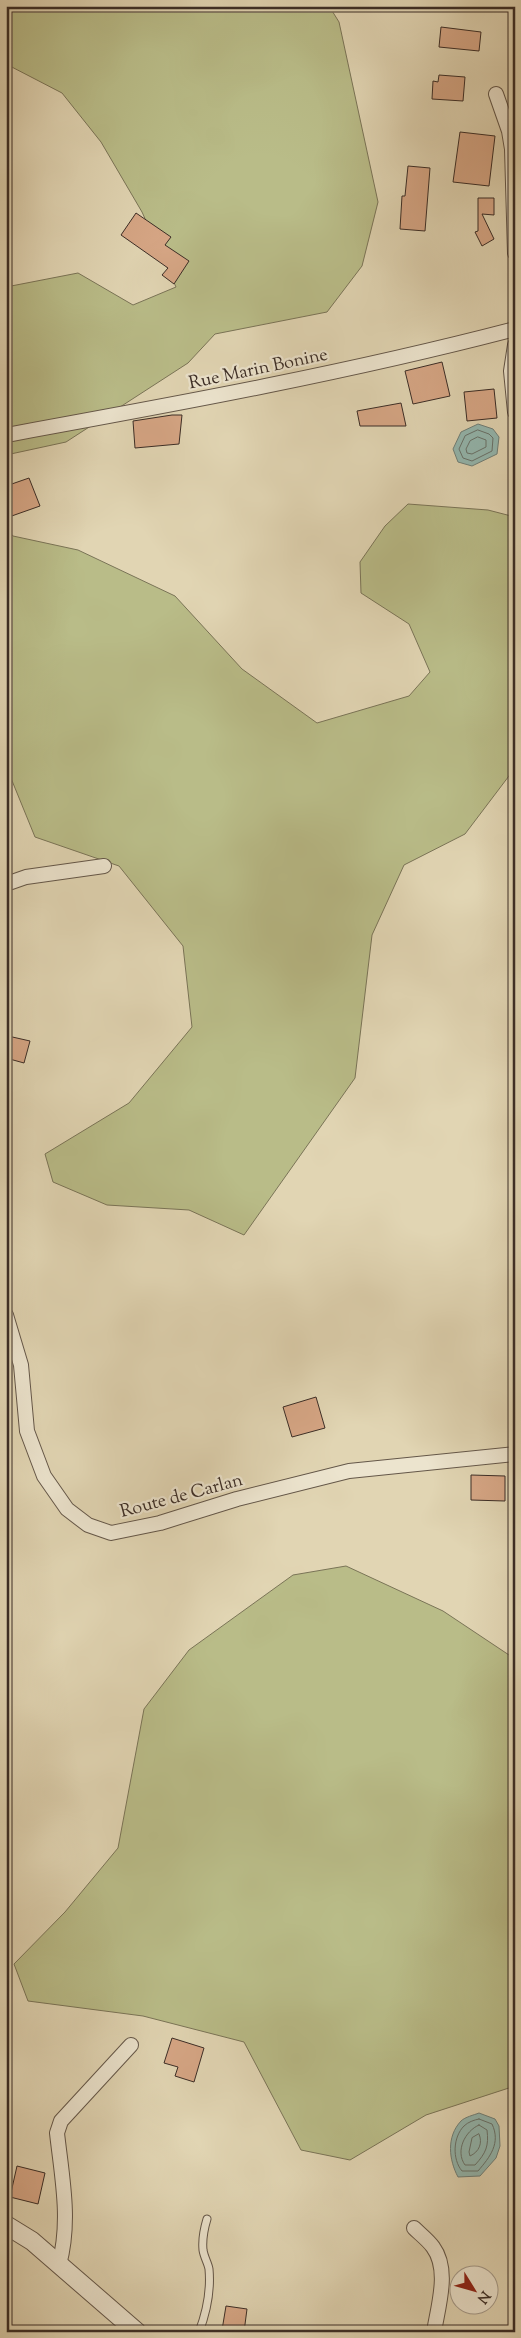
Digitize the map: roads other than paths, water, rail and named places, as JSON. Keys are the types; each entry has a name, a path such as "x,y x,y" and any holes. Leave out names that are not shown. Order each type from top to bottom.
{"street":[{"path":"496,94 509,131 512,149 515,253"},
{"name":"Rue Marin Bonine","path":"6,435 228,394 448,346 515,329"},
{"path":"515,344 512,371 515,412"},
{"path":"6,884 26,877 104,866"},
{"name":"Route de Carlan","path":"6,1315 21,1365 27,1431 44,1476 67,1509 88,1525 111,1534 160,1523 237,1499 349,1471 515,1454"},
{"path":"59,2265 65,2243 67,2221 58,2133 61,2121 131,2044"},
{"path":"6,2225 32,2241 137,2332"},
{"path":"414,2228 434,2247 441,2263 441,2292 434,2332"}],"lane":[{"path":"199,2332 207,2312 209,2293 209,2268 203,2251 203,2232 206,2219"}],"water":[{"path":"478,424 493,429 499,437 497,454 472,466 458,462 453,449 461,432"},
{"path":"479,2113 495,2119 499,2126 500,2146 496,2158 480,2176 458,2177 451,2156 453,2134 461,2121"}]}
